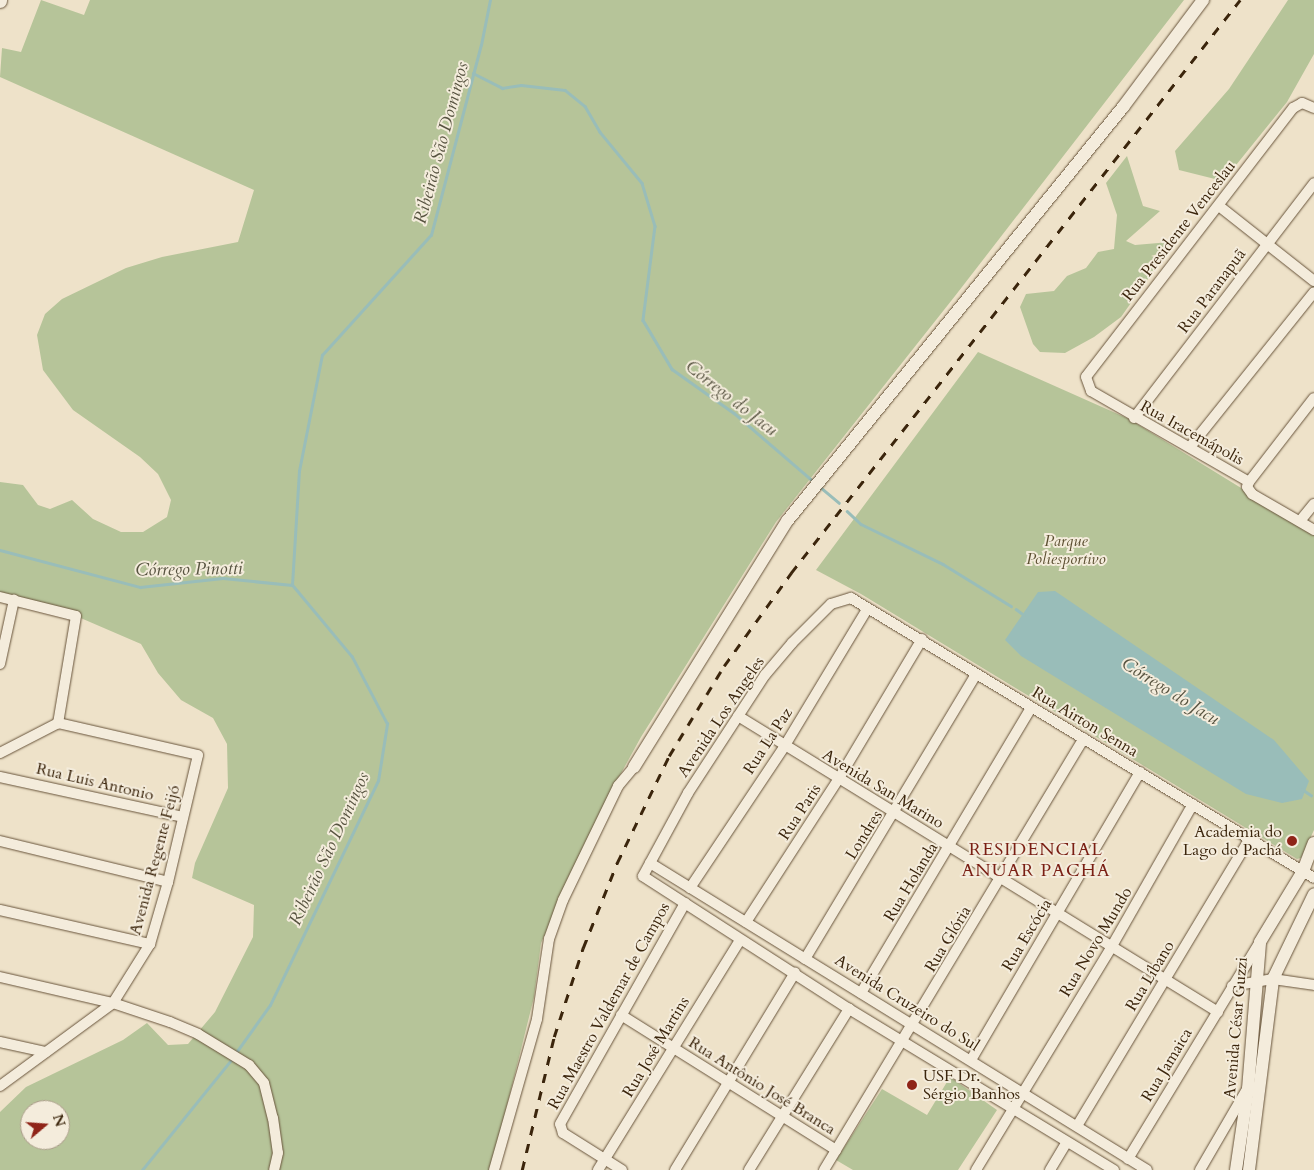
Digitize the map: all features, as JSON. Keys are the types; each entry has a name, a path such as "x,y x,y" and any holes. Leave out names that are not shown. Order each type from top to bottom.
{"street":[{"path":"494,1170 536,1018 549,939 563,900 618,786 634,767 788,520 1123,106 1203,0"},
{"name":"Rua Presidente Venceslau","path":"1088,371 1219,206 1292,108 1302,103 1314,108"},
{"name":"Rua Paranapuã","path":"1134,418 1314,183"},
{"path":"1219,206 1314,281"},
{"path":"1190,447 1314,292"},
{"name":"Rua Iracemápolis","path":"1088,371 1086,378 1091,392 1249,482 1246,488 1252,494 1314,530"},
{"path":"1249,482 1314,398"},
{"path":"1300,521 1314,504"},
{"path":"0,597 76,616 58,722 0,753"},
{"name":"Rua Airton Senna","path":"851,598 922,639 1031,708 1084,738 1309,875"},
{"name":"Avenida Los Angeles","path":"684,903 643,876 688,793 738,716 792,643 832,604 851,598"},
{"path":"0,664 14,600"},
{"name":"Rua La Paz","path":"690,888 784,747 868,608"},
{"name":"Rua Paris","path":"746,922 838,780 922,639"},
{"name":"Londres","path":"805,959 894,814 976,674"},
{"name":"Rua Holanda","path":"861,993 1031,708"},
{"name":"Avenida San Marino","path":"738,716 784,747 950,846 1002,880 1218,1012"},
{"name":"Avenida Regente Feijó","path":"0,1086 113,1003 150,944 168,882 198,756 58,722"},
{"name":"Rua Glória","path":"824,1170 1002,880 1084,738"},
{"name":"Rua Escócia","path":"971,1060 1140,772"},
{"name":"Rua Luis Antonio","path":"0,777 182,817"},
{"name":"Rua Novo Mundo","path":"976,1170 1112,946 1193,804"},
{"name":"Rua Líbano","path":"1077,1126 1249,840"},
{"path":"0,841 168,882"},
{"name":"Avenida César Guzzi","path":"1236,1170 1248,1089 1260,942 1309,875 1314,843"},
{"name":"Avenida Cruzeiro do Sul","path":"650,863 1147,1170"},
{"name":"Avenida César Guzzi","path":"1248,1170 1267,1008 1273,979 1314,894"},
{"path":"684,903 849,1009 904,1041 1066,1143 1114,1170"},
{"name":"Rua Maestro Valdemar de Campos","path":"605,1159 563,1133 560,1124 684,903"},
{"path":"0,910 150,944"},
{"name":"Rua José Martins","path":"598,1170 740,940"},
{"name":"Rua Jamaica","path":"1128,1158 1260,942"},
{"path":"1257,961 1263,970 1278,966"},
{"path":"674,1170 795,973"},
{"path":"0,977 113,1003 170,1022 239,1058 264,1083 278,1153 274,1170"},
{"path":"1232,986 1273,979 1314,985"},
{"path":"749,1170 849,1009"},
{"name":"Rua Antônio José Branca","path":"621,1015 836,1150"},
{"path":"0,1042 46,1052"},
{"path":"1200,1170 1248,1089"},
{"path":"1050,1170 1066,1143"},
{"path":"605,1159 622,1170"}],"green space":[{"path":"41,0 84,15 90,0 1184,0 955,296 776,522 641,737 614,786 541,943 534,997 491,1170 0,1170 0,1112 26,1087 123,1040 147,1023 168,1045 188,1044 215,1012 253,937 254,905 192,878 195,863 228,788 227,744 213,718 181,700 158,673 141,644 76,616 0,597 0,482 23,485 38,505 50,509 72,500 93,519 121,532 143,532 167,517 171,500 158,474 140,457 73,410 43,370 37,335 45,314 62,299 126,268 162,257 238,242 254,190 0,77 2,48 21,52"},
{"path":"1288,0 1314,0 1314,54 1287,102 1228,175 1219,180 1179,170 1175,151 1229,89"},
{"path":"1127,156 1143,206 1160,211 1126,241 1135,245 1170,242 1170,250 1151,256 1162,259 1121,317 1094,337 1065,353 1040,352 1033,344 1020,307 1026,294 1054,291 1067,276 1086,268 1098,252 1114,249 1117,215 1106,183"},
{"name":"Parque Poliesportivo","path":"978,352 1129,419 1314,533 1314,830 1301,858 1297,859 861,594 816,570"},
{"path":"950,1077 997,1110 958,1170 853,1170 836,1160 882,1089 927,1115"}],"water":[{"path":"1055,591 1274,740 1309,781 1302,799 1282,803 1246,794 1021,656 1005,640 1038,592"}],"waterway":[{"name":"Ribeirão São Domingos","path":"235,1054 270,1005 378,781 387,724 352,657 292,585 299,471 322,355 431,235 481,45 490,0"},
{"name":"Córrego do Jacu","path":"473,73 502,88 521,85 565,90 585,106 600,132 642,183 655,226 643,320 672,369 734,413 813,481"},
{"name":"Córrego do Jacu","path":"819,486 839,503"},
{"name":"Córrego do Jacu","path":"847,511 861,524 943,564 1011,606"},
{"name":"Córrego Pinotti","path":"0,550 140,587 223,578 292,585"},
{"name":"Córrego do Jacu","path":"1016,609 1024,615"},
{"name":"Córrego do Jacu","path":"1302,789 1311,795"},
{"name":"Ribeirão São Domingos","path":"142,1170 232,1059"}],"railway":[{"path":"522,1170 554,1037 583,948 617,863 669,756 724,666 791,573 1240,0"}],"place":[{"name":"Academia do Lago do Pachá","path":"1292,841"},
{"name":"USF Dr. Sérgio Banhos","path":"912,1085"}],"district":[{"name":"RESIDENCIAL ANUAR PACHÁ","path":"1036,861"}]}
